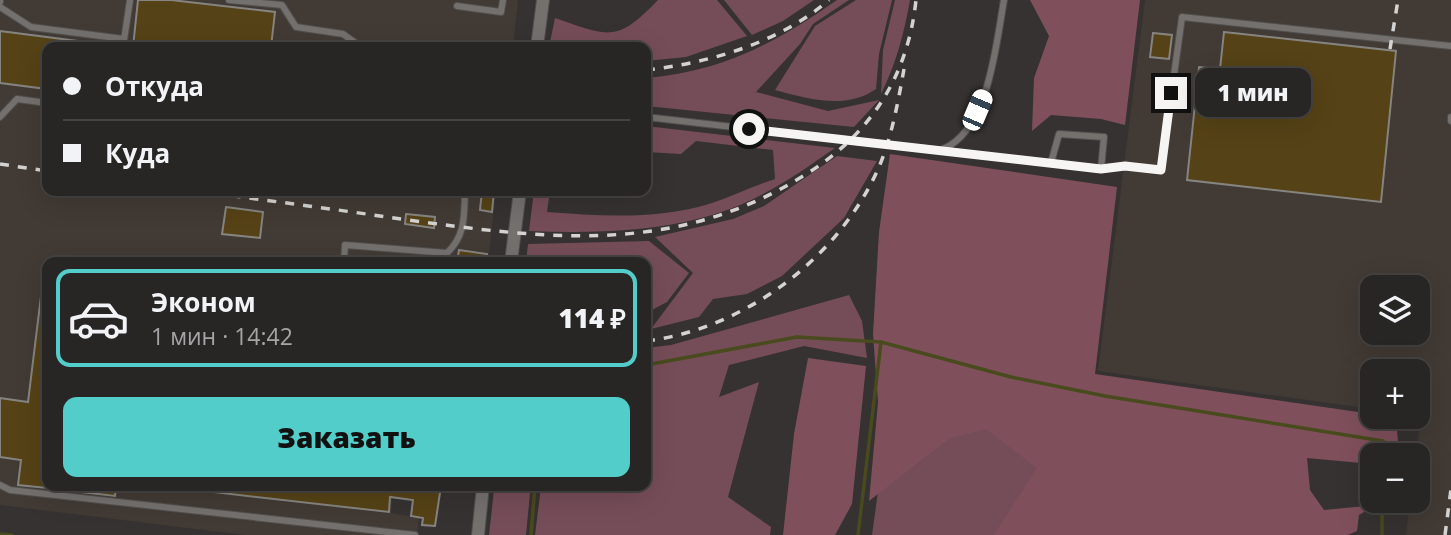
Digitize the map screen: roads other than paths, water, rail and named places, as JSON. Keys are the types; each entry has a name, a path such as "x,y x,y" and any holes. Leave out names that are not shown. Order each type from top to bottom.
{"street":[{"path":"538,42 543,0"},
{"path":"512,257 519,196"},
{"path":"478,535 482,491"}],"lane":[{"path":"124,42 130,0"},
{"path":"229,0 282,5 296,27 343,34 354,42"},
{"path":"457,6 501,12 503,0"},
{"path":"942,150 957,143 967,133 987,88 1004,0"},
{"path":"0,7 31,27 118,42"},
{"path":"651,118 1101,169 1125,166 1161,170 1182,17 1451,46"},
{"path":"0,117 17,99 42,102"},
{"path":"1051,163 1059,134 1104,137 1101,169"},
{"path":"344,257 345,245 447,253 458,243 462,232 465,196"},
{"path":"0,485 10,490 415,535"}],"waterway":[{"path":"651,364 797,337 881,342 1011,377 1105,396 1383,443"},
{"path":"858,535 881,342"},
{"path":"531,535 535,491"},
{"path":"1382,513 1382,535"},
{"path":"0,534 12,535"}],"railway":[{"path":"651,69 718,56 766,39 788,28 829,0"},
{"path":"233,196 455,226 559,235 610,235 660,230 709,218 759,200 808,173 850,140 868,121 895,78 912,28 916,0"},
{"path":"1390,49 1398,0"},
{"path":"651,340 683,334 719,322 753,305 785,284 814,259 840,231 862,200 879,167 891,131 904,69"},
{"path":"0,164 42,170"},
{"path":"1445,535 1451,489"}]}
